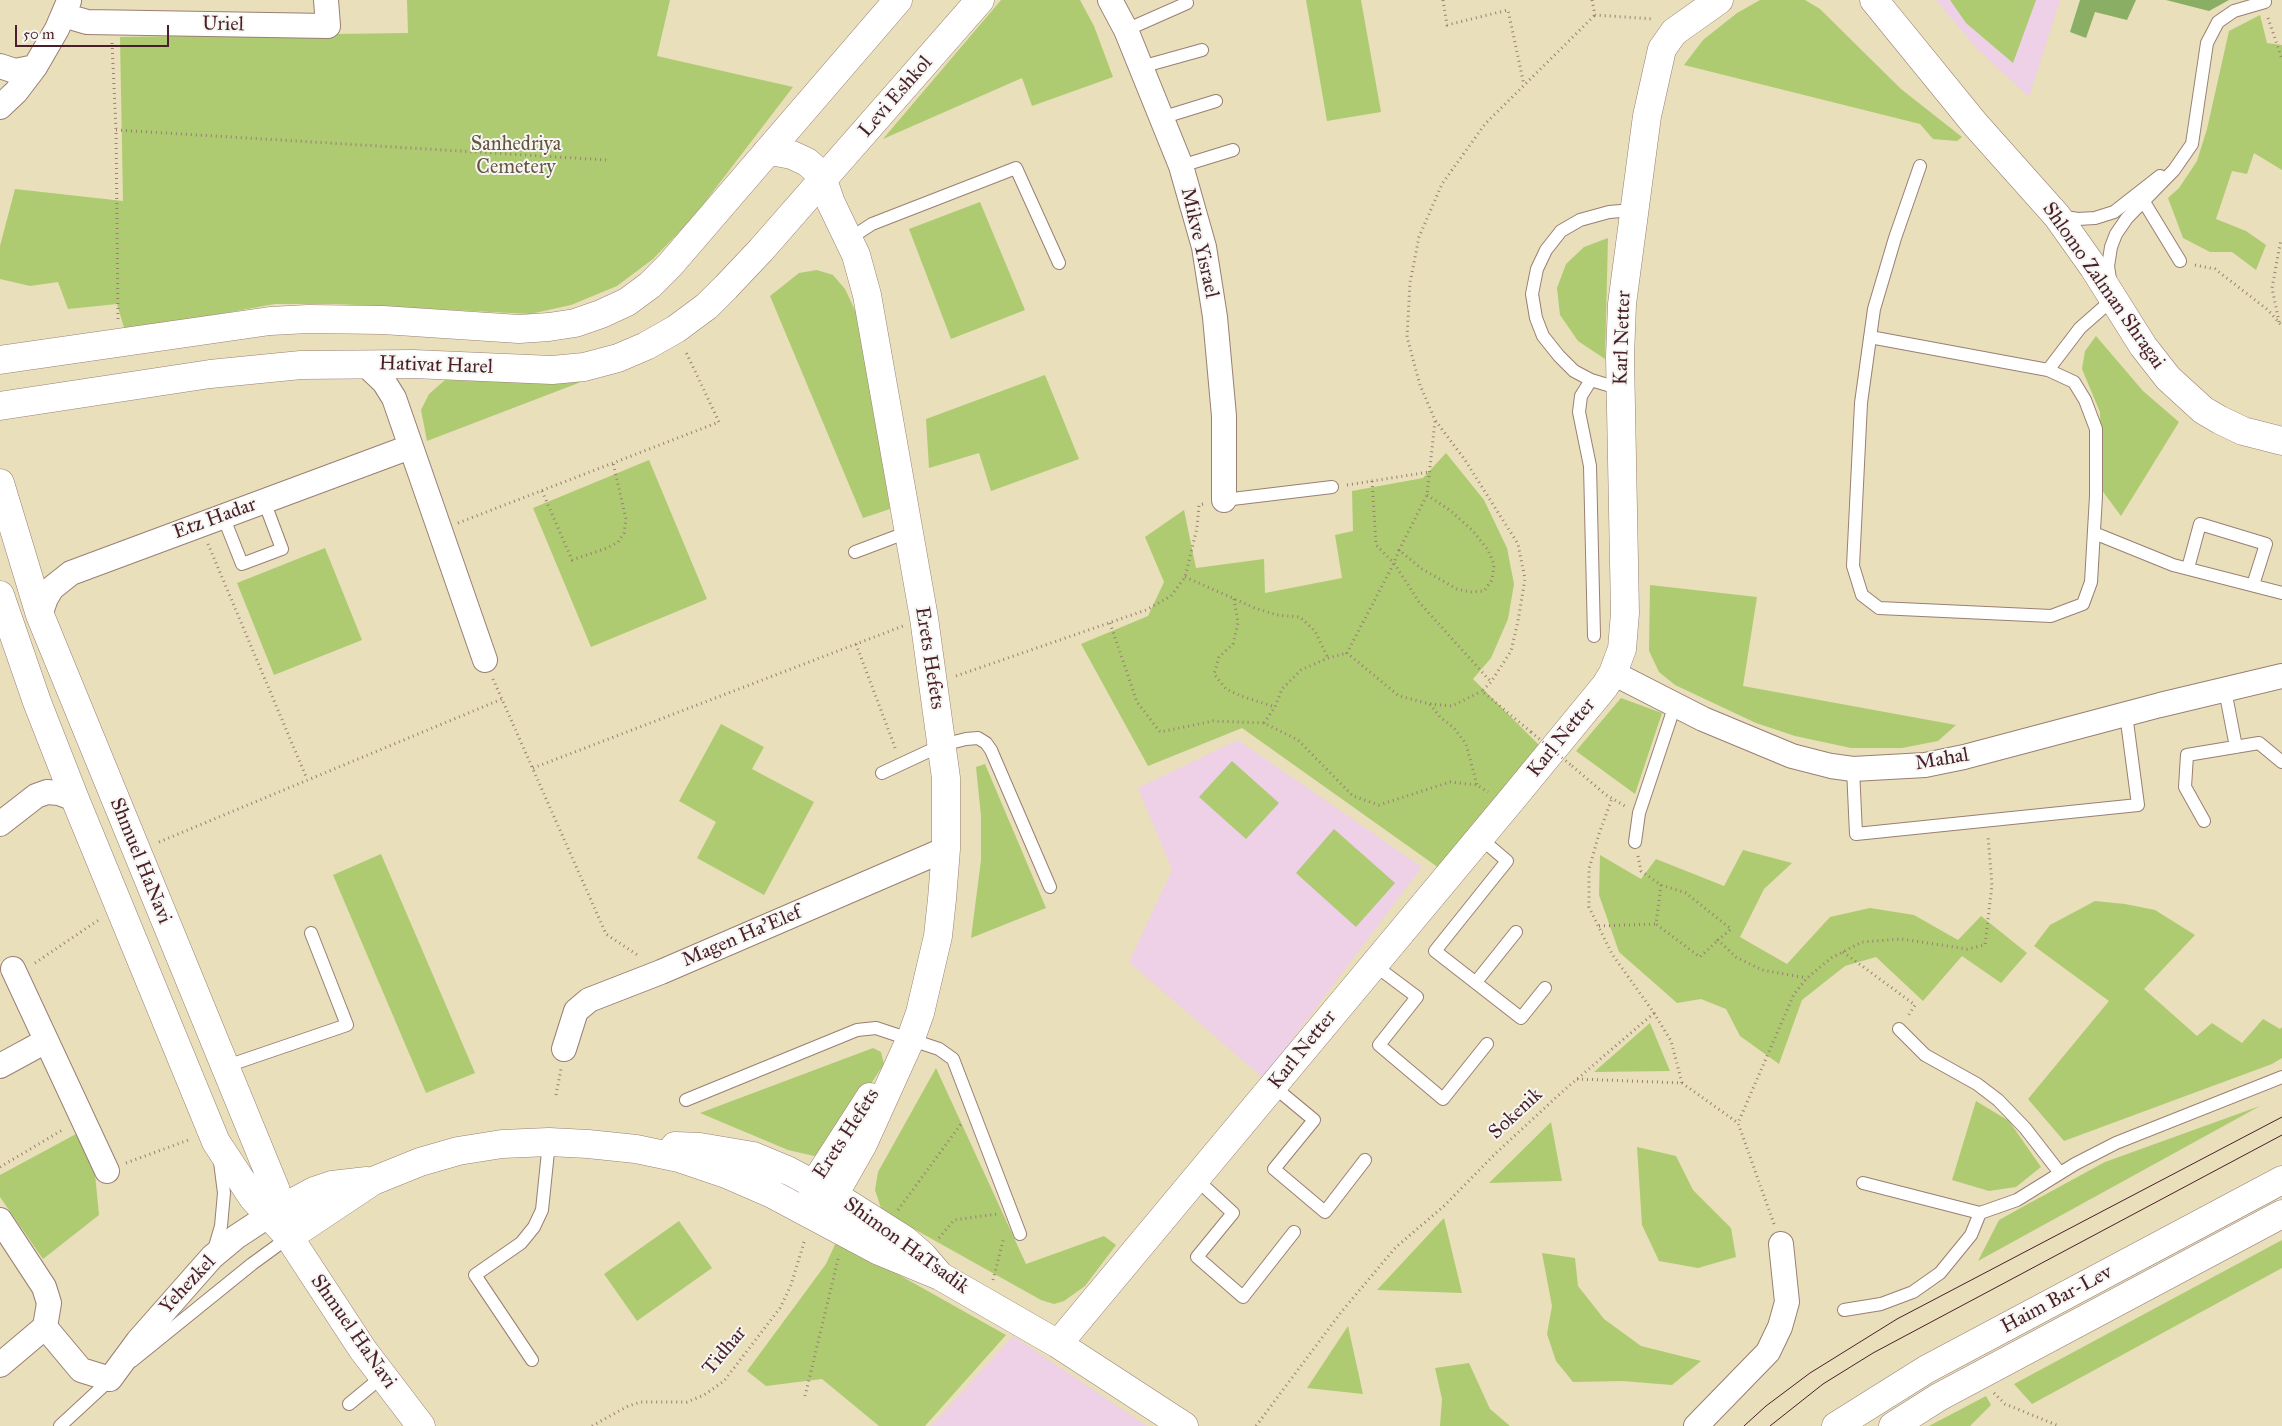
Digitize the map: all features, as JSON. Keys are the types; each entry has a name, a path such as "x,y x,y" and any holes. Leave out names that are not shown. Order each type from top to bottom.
{"main road":[{"path":"766,153 898,0"},
{"name":"Levi Eshkol","path":"817,187 980,0"},
{"name":"Karl Netter","path":"1058,1344 1480,838 1599,693 1613,673 1622,649 1625,612 1621,389 1622,304 1647,116 1662,49 1674,32 1719,0"},
{"name":"Shlomo Zalman Shragai","path":"1874,0 1976,124 2057,216 2094,268 2143,346 2168,378 2204,410 2243,431 2282,441"},
{"path":"791,124 800,158"},
{"name":"Erets Hefets","path":"766,153 784,153 800,158 812,166 831,240 862,279"},
{"name":"Hativat Harel","path":"0,360 232,325 308,319 383,320 519,329 548,328 575,323 627,302 650,285 670,265 766,153"},
{"name":"Erets Hefets","path":"810,1214 869,1099 911,1038 928,981 938,936 946,848 946,778 934,683 867,295 850,239 831,203 817,187"},
{"name":"Hativat Harel","path":"0,409 210,374 301,365 364,363 552,370 584,367 618,358 676,329 706,306 726,287 817,187"},
{"name":"Shmuel HaNavi","path":"0,483 40,615 224,1067 275,1212 324,1293 421,1426"},
{"name":"Shmuel HaNavi","path":"0,595 37,702 118,906 214,1137 253,1198 275,1212"},
{"path":"289,1237 372,1181 420,1162 458,1151 502,1144 549,1142 636,1149"},
{"name":"Shimon HaTsadik","path":"636,1149 670,1146 728,1151 753,1156 824,1189 886,1226 932,1266 987,1302 1058,1344 1184,1426"},
{"name":"Shimon HaTsadik","path":"636,1149 679,1158 726,1174 903,1261 932,1266"},
{"name":"Haim Bar-Lev","path":"1836,1426 1927,1370 2282,1180"},
{"path":"275,1212 314,1191 332,1185 372,1181"},
{"name":"Haim Bar-Lev","path":"1893,1426 1939,1397 2282,1214"}],"street":[{"name":"Uriel","path":"66,8 87,22 328,26 326,0"},
{"name":"Mikve Yisrael","path":"1110,0 1126,30 1181,166 1204,248 1215,317 1224,416 1224,500"},
{"path":"0,107 16,92 35,67 66,8"},
{"path":"0,66 15,71 35,67"},
{"path":"364,363 384,382 394,398 484,660"},
{"path":"394,398 398,383 413,364"},
{"name":"Etz Hadar","path":"40,615 52,588 71,573 410,447"},
{"name":"Mahal","path":"1613,673 1704,719 1792,756 1831,766 1853,769 1916,765 1954,759 2282,676"},
{"path":"0,824 36,796 48,792 59,792 75,798"},
{"name":"Magen Ha'Elef","path":"564,1049 576,1011 589,1000 661,972 946,848"},
{"path":"14,973 107,1170"},
{"path":"0,1066 46,1040"},
{"name":"Yehezkel","path":"110,1379 138,1341 212,1257 236,1237 275,1212"},
{"path":"0,1220 44,1287 49,1303 45,1327 0,1365"},
{"path":"1696,1426 1768,1352 1780,1327 1786,1302 1781,1244"},
{"path":"45,1327 81,1370 110,1379"}],"lane":[{"path":"2048,370 2080,328 2113,299 2108,266 2113,241 2121,226 2174,170 2192,144 2207,43 2218,22 2234,11 2265,2"},
{"path":"1126,30 1188,3"},
{"path":"1141,67 1202,50"},
{"path":"1161,118 1216,101"},
{"path":"2057,216 2078,219 2095,218 2119,210 2164,173 2192,144"},
{"path":"1181,166 1233,150"},
{"path":"1870,337 2048,370 2074,382 2085,400 2096,429 2096,496 2091,582 2083,604 2051,616 1879,608 1862,595 1853,566 1861,403 1870,337 1874,309 1920,166"},
{"path":"850,239 872,224 1016,168 1059,263"},
{"path":"2144,202 2180,262"},
{"path":"1621,389 1590,380 1574,371 1559,356 1544,336 1536,318 1532,294 1537,269 1546,250 1561,231 1580,220 1609,212 1633,210"},
{"path":"1590,380 1581,396 1579,412 1590,466 1594,636"},
{"path":"1224,500 1332,487"},
{"path":"223,516 242,564 282,549 264,501"},
{"path":"2188,568 2200,524 2266,544 2253,585"},
{"path":"855,552 908,532"},
{"path":"2094,534 2138,552 2188,568 2282,593"},
{"path":"2225,690 2236,747"},
{"path":"1635,842 1639,814 1675,705"},
{"path":"1853,769 1856,834 2138,805 2126,714"},
{"path":"882,773 942,745 978,738 986,743 991,750 1050,887"},
{"path":"2204,821 2185,787 2187,755 2259,743 2282,762"},
{"path":"1480,838 1507,861 1435,951 1521,1018 1545,988"},
{"path":"1476,982 1516,932"},
{"path":"224,1067 347,1025 311,933"},
{"path":"1374,964 1416,997 1379,1045 1442,1099 1487,1044"},
{"path":"686,1100 857,1030 876,1028 911,1038 939,1049 953,1059 1020,1234"},
{"path":"1899,1029 1925,1055 1977,1084 1998,1100 2025,1128 2060,1173"},
{"path":"1863,1183 1980,1213 2017,1200 2060,1173 2116,1143 2282,1077"},
{"path":"1274,1086 1314,1120 1274,1169 1325,1212 1365,1160"},
{"path":"212,1257 221,1226 224,1193 223,1175 214,1137"},
{"path":"532,1360 475,1274 521,1243 534,1227 542,1210 549,1142"},
{"path":"1196,1179 1233,1214 1197,1257 1243,1297 1294,1232"},
{"path":"1844,1310 1881,1304 1913,1292 1940,1274 1971,1235 1980,1213"},
{"name":"Yehezkel","path":"60,1426 110,1379 252,1264 289,1237"},
{"path":"349,1404 383,1376"}],"path":[{"path":"1443,0 1447,25 1508,10 1524,85"},
{"path":"1592,0 1595,15"},
{"path":"2265,2 2270,25 2282,59"},
{"path":"1347,653 1399,696 1430,704 1452,706 1482,691 1492,682 1511,651 1525,579 1518,544 1465,460 1435,420 1420,385 1407,337 1410,283 1419,237 1442,184 1485,124 1595,15 1686,22"},
{"path":"111,23 116,130 118,343"},
{"path":"116,130 607,160"},
{"path":"2281,239 2272,288 2281,324"},
{"path":"2180,262 2215,269 2268,310 2281,324"},
{"path":"439,531 719,422 676,329"},
{"path":"1264,723 1276,707 1282,689 1300,670 1328,658 1347,653 1394,563 1398,550 1426,495 1435,420"},
{"path":"542,491 572,560 607,548 618,542 624,533 626,519 613,463"},
{"path":"1332,487 1429,472"},
{"path":"1372,481 1376,545 1394,563 1419,602 1492,682"},
{"path":"1398,550 1422,568 1457,589 1470,592 1484,591 1492,580 1494,564 1488,550 1473,531 1451,511 1426,495"},
{"path":"934,683 1146,610 1171,596 1185,577 1197,528 1199,505 1224,500"},
{"path":"200,525 307,779"},
{"path":"1185,577 1277,615 1300,617 1315,632 1328,658"},
{"path":"1234,598 1238,622 1233,644 1219,657 1214,674 1226,688 1241,696 1276,707"},
{"path":"532,768 924,618"},
{"path":"1110,623 1137,702 1160,732 1213,720 1264,723 1298,740 1353,796 1379,805 1450,782 1476,785 1507,805"},
{"path":"856,644 902,764"},
{"path":"484,660 606,934 661,972"},
{"path":"1482,691 1612,798 1639,814"},
{"path":"136,851 502,699"},
{"path":"1430,704 1440,717 1454,728 1466,744 1473,764 1476,785"},
{"path":"1612,798 1589,870 1589,907 1612,954 1654,1013 1671,1041 1682,1083"},
{"path":"1738,1123 1794,994 1807,978 1831,958 1862,942 1900,939 1967,950 1985,945 1992,886 1987,821"},
{"path":"1599,926 1656,924 1700,957 1731,929 1686,893 1661,885 1641,871 1635,842"},
{"path":"1656,924 1661,885"},
{"path":"14,973 118,906"},
{"path":"1718,940 1736,957 1762,970 1807,978"},
{"path":"1843,952 1915,1005 1899,1029"},
{"name":"Sokenik","path":"1256,1426 1342,1312 1396,1247 1444,1206 1496,1153 1576,1079 1654,1013"},
{"path":"1576,1079 1682,1083 1738,1123 1781,1244"},
{"path":"886,1226 972,1109"},
{"path":"0,1167 82,1118"},
{"path":"107,1170 214,1137"},
{"path":"932,1266 954,1220 1011,1211 987,1302"},
{"name":"Tidhar","path":"592,1426 628,1406 641,1402 688,1402 704,1395 724,1381 780,1308 791,1285 801,1256 810,1214"},
{"path":"805,1396 845,1234"},
{"path":"1988,1388 2005,1404 2059,1426"}],"shaded area":[{"path":"1936,0 2060,0 2029,97 1977,49"},
{"path":"1238,740 1422,867 1263,1078 1129,962 1172,870 1138,788"},
{"path":"1013,1336 1147,1426 931,1426"}],"green space":[{"name":"Sanhedriya Cemetery","path":"407,0 670,0 657,56 793,87 692,219 653,259 617,286 571,305 530,314 337,304 275,304 125,331 117,304 68,309 58,282 30,286 0,279 0,246 15,189 123,201 120,37 408,33"},
{"path":"1001,0 1080,0 1094,26 1113,77 1032,106 1022,78 883,139"},
{"path":"1306,0 1361,0 1381,112 1327,121"},
{"path":"1760,0 1805,0 1820,9 1901,89 1962,137 1957,141 1933,139 1920,124 1684,65 1703,40 1737,13"},
{"path":"1950,0 2036,0 2013,63 1966,23"},
{"path":"2080,0 2136,0 2127,20 2095,12 2086,38 2070,32"},
{"path":"2166,0 2229,0 2209,11"},
{"path":"2260,15 2267,43 2282,45 2282,170 2254,153 2247,174 2232,171 2216,219 2246,231 2266,245 2256,270 2232,252 2210,252 2183,238 2168,198 2179,188 2197,161 2207,129 2229,31"},
{"path":"980,202 1025,310 951,339 909,229"},
{"path":"1608,238 1605,359 1578,341 1560,315 1557,288 1566,264 1584,247"},
{"path":"817,270 833,275 845,289 861,323 890,509 863,518 770,296 799,273"},
{"path":"2096,336 2143,391 2179,422 2121,516 2101,489 2100,412 2082,369 2085,351"},
{"path":"1045,375 1079,459 991,491 979,453 929,468 926,419"},
{"path":"445,380 581,382 427,441 421,410 429,394"},
{"path":"1446,453 1484,500 1507,548 1514,584 1508,619 1491,658 1473,679 1542,748 1446,873 1242,728 1148,766 1081,644 1148,616 1164,582 1145,537 1184,510 1196,568 1264,559 1265,593 1342,578 1335,535 1353,531 1352,491 1423,478"},
{"path":"649,460 707,599 591,647 533,508"},
{"path":"325,548 362,640 274,675 237,583"},
{"path":"1650,585 1757,597 1743,686 1956,725 1938,741 1902,748 1851,748 1795,736 1756,723 1675,685 1659,672 1649,651"},
{"path":"1621,698 1662,713 1635,794 1576,751"},
{"path":"721,724 764,747 752,769 814,802 764,895 697,858 716,822 679,801"},
{"path":"1232,761 1279,803 1246,839 1199,797"},
{"path":"985,764 1046,908 971,938 981,860 981,816 976,767"},
{"path":"1334,829 1395,883 1356,927 1296,873"},
{"path":"1743,850 1792,863 1764,889 1740,937 1787,964 1830,917 1870,908 1914,915 1958,940 1981,916 2027,953 2001,983 1962,956 1923,1001 1876,957 1845,966 1802,1000 1779,1064 1740,1036 1726,1009 1701,999 1677,1003 1619,952 1599,895 1600,855 1641,879 1656,859 1724,886"},
{"path":"381,854 475,1073 426,1093 333,875"},
{"path":"2095,901 2155,910 2195,935 2144,989 2197,1036 2212,1023 2242,1043 2263,1019 2280,1029 2282,1027 2282,1058 2272,1064 2064,1141 2028,1099 2109,1001 2034,946 2050,925"},
{"path":"1650,1023 1670,1071 1594,1072"},
{"path":"873,1048 881,1052 884,1064 826,1152 814,1156 788,1150 700,1113"},
{"path":"936,1068 1026,1264 1104,1236 1116,1245 1085,1286 1064,1301 1054,1304 1041,1300 898,1220 881,1208 875,1190 878,1172"},
{"path":"1976,1101 2009,1121 2041,1167 2016,1187 1989,1191 1952,1180"},
{"path":"2260,1106 1978,1261 1999,1220 2026,1205 2105,1162"},
{"path":"1551,1122 1562,1181 1489,1183"},
{"path":"76,1134 95,1174 99,1215 43,1259 0,1197 0,1175"},
{"path":"1637,1147 1676,1156 1693,1190 1731,1228 1736,1257 1698,1268 1659,1261 1642,1225"},
{"path":"1444,1218 1462,1293 1377,1290"},
{"path":"679,1221 712,1268 637,1321 604,1274"},
{"path":"837,1240 1006,1335 925,1426 879,1426 822,1379 766,1386 747,1371 826,1264"},
{"path":"2282,1240 2282,1268 2032,1404 2014,1384"},
{"path":"1542,1253 1575,1258 1578,1286 1604,1319 1641,1346 1701,1361 1672,1385 1622,1381 1573,1382 1556,1361 1547,1334 1552,1306"},
{"path":"1348,1326 1363,1394 1307,1388"},
{"path":"1469,1363 1490,1409 1510,1426 1440,1426 1442,1399 1435,1368"},
{"path":"1986,1396 1991,1405 1970,1426 1929,1426"}],"tram line":[{"path":"1744,1426 1766,1406 1810,1373 1897,1319 2282,1117"},
{"path":"1770,1426 1823,1384 1873,1353 2282,1135"}]}
